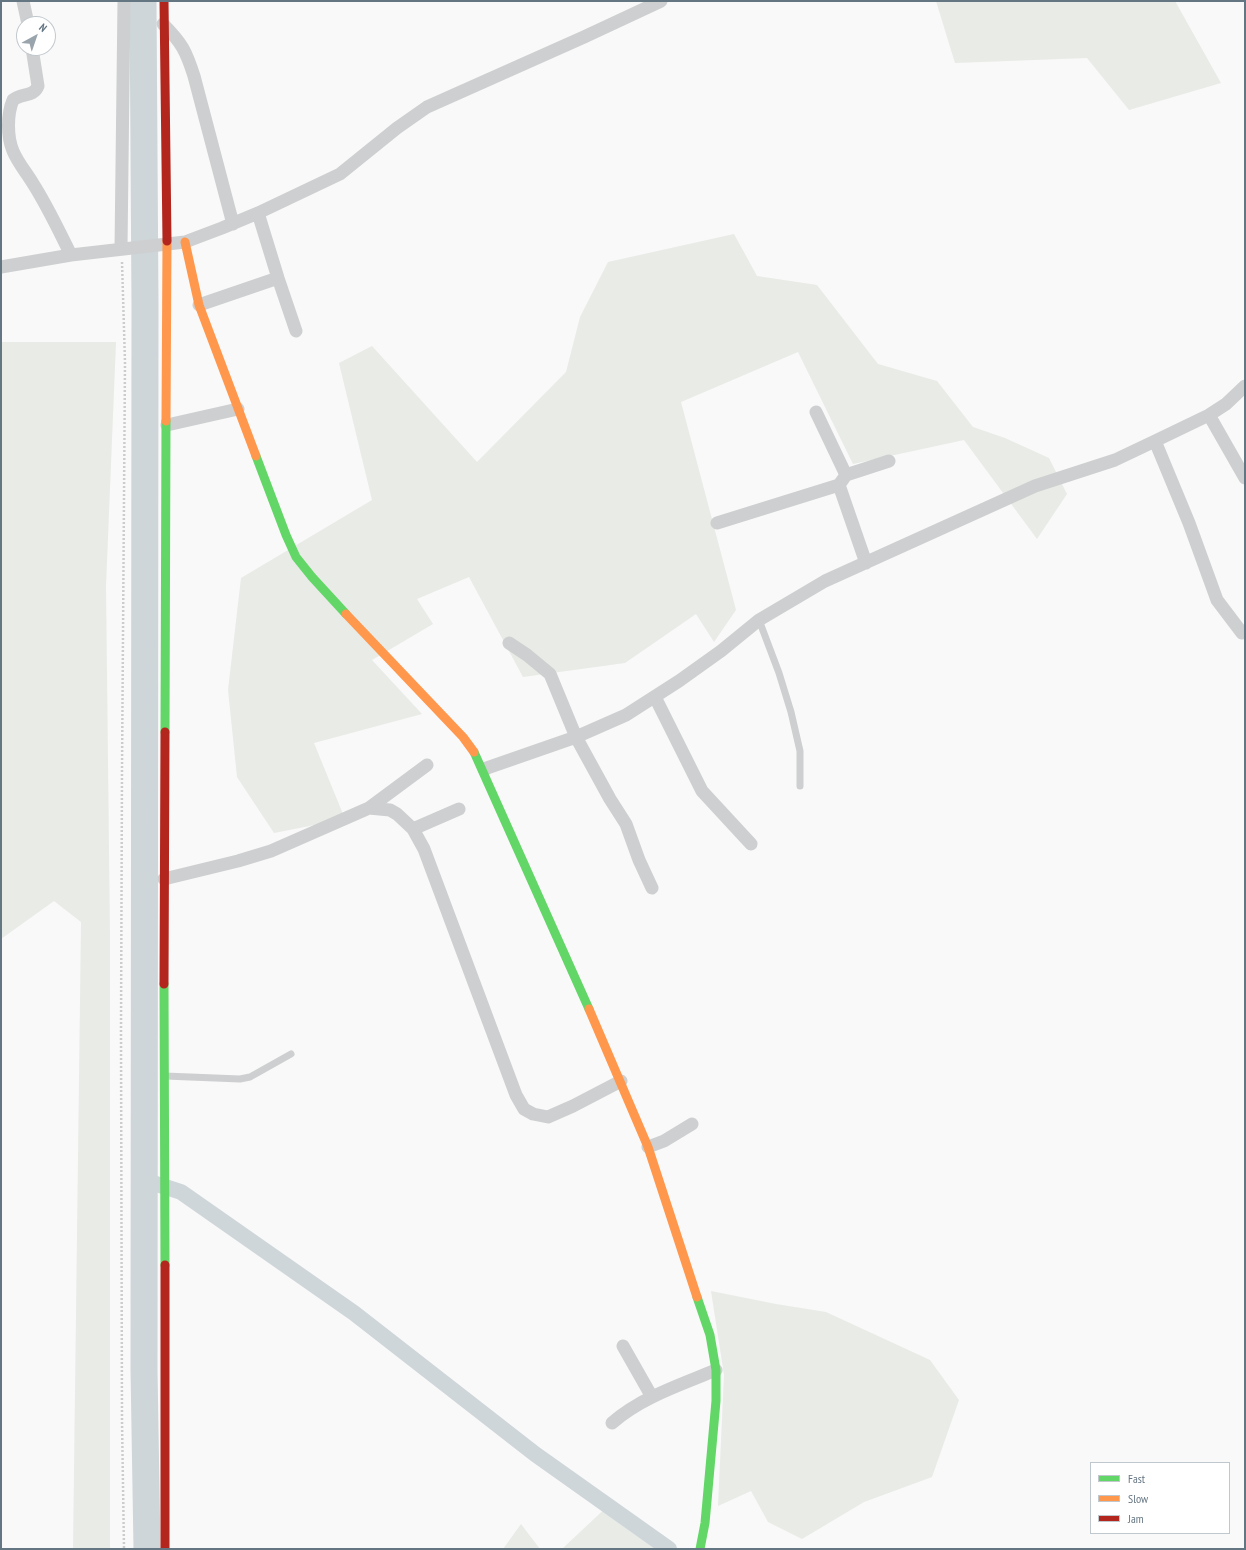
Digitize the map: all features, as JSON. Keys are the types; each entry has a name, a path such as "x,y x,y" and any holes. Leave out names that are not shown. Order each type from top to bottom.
{"street":[{"path":"23,1 26,16"},
{"path":"124,1 125,248"},
{"path":"164,1 162,245 167,425 164,620 165,1549"},
{"path":"1,267 71,255 186,242 233,224 340,174 397,128 427,107 661,1"},
{"path":"163,24 178,40 188,58 233,224"},
{"path":"33,56 38,86 37,90 32,94 16,97 13,100 5,118 10,135 12,150 32,182 71,255"},
{"path":"258,213 296,331"},
{"path":"186,242 200,305 238,410 286,535 296,556 312,577 463,737 477,756 484,769 587,1008 621,1081 648,1147 710,1335 716,1370 714,1428 700,1549"},
{"path":"200,305 278,278"},
{"path":"484,769 576,737 626,715 656,697 721,651 759,620 825,581 1035,486 1115,460 1209,415 1226,404 1245,386"},
{"path":"167,425 238,410"},
{"path":"816,412 843,480 866,563"},
{"path":"1209,415 1245,478"},
{"path":"1155,441 1189,523 1217,600 1242,633"},
{"path":"717,523 843,480 889,461"},
{"path":"509,643 527,655 550,674 576,737 610,799 626,824 639,860 652,888"},
{"path":"656,697 702,791 751,844"},
{"path":"164,879 238,861 271,851 369,808 427,765"},
{"path":"369,808 390,810 397,814 414,829 424,849 516,1095 524,1109 533,1114 548,1117 621,1081"},
{"path":"414,829 459,809"},
{"path":"648,1147 664,1141 692,1124"},
{"path":"623,1346 652,1397"},
{"path":"612,1423 629,1410 652,1397 716,1370"}],"lane":[{"path":"759,620 791,712 800,751 800,786"},
{"path":"165,1076 240,1079 250,1076 291,1054"}],"path":[{"path":"124,1549 122,1421 121,1033 125,248"}],"shaded area":[{"path":"936,1 1175,1 1221,83 1129,110 1087,58 955,63"},
{"path":"734,234 757,276 817,285 878,364 937,381 973,427 1005,438 1049,458 1067,494 1037,539 964,440 853,464 798,352 681,402 736,610 714,642 696,614 625,663 523,677 469,577 417,599 433,624 372,660 422,714 314,743 345,819 274,833 237,777 228,690 241,578 372,500 339,363 372,346 477,462 566,372 580,317 608,262"},
{"path":"1,342 116,342 106,586 110,936 110,1549 73,1549 81,922 54,901 1,939"},
{"path":"711,1291 826,1312 930,1360 959,1400 932,1477 864,1502 802,1539 768,1522 751,1491 718,1506 724,1375"},
{"path":"612,1502 674,1549 562,1549"},
{"path":"521,1524 540,1549 503,1549"}],"waterway":[{"path":"143,1 145,306 144,1369 147,1549"},
{"path":"144,1180 181,1192 354,1313 535,1454 669,1549"}],"traffic: fast":[{"path":"165,732 166,421"},
{"path":"256,456 296,557 346,614"},
{"path":"474,752 589,1009"},
{"path":"164,984 165,1265"},
{"path":"697,1297 710,1335 716,1370 716,1401 705,1523 700,1549"}],"traffic: slow":[{"path":"166,421 167,241"},
{"path":"185,242 199,305 256,456"},
{"path":"346,614 463,737 474,752"},
{"path":"589,1009 648,1147 697,1297"}],"traffic: jam":[{"path":"164,1 167,241"},
{"path":"164,984 165,732"},
{"path":"165,1265 165,1549"}]}
